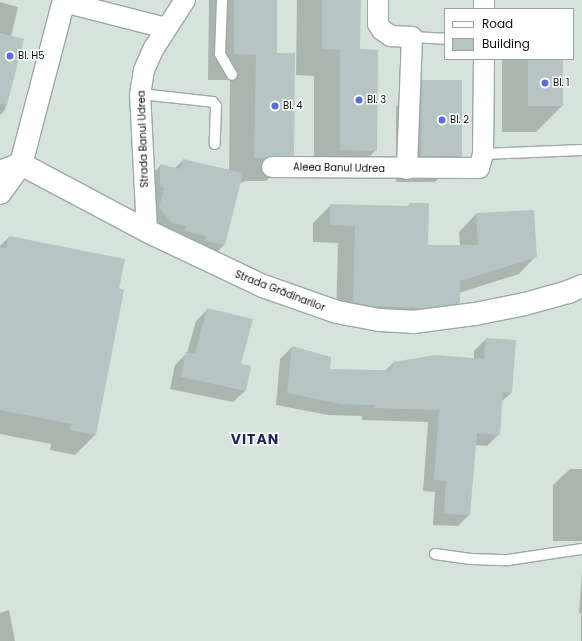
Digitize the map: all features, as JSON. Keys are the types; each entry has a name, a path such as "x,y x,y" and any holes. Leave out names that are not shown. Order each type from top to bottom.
{"street":[{"path":"0,193 21,164 64,1 166,28 185,0"},
{"path":"378,0 378,24 382,30 391,36 412,37 407,169"},
{"name":"Strada Banul Udrea","path":"147,231 141,94 144,70 154,48 166,28"},
{"path":"483,154 484,60"},
{"name":"Aleea Banul Udrea","path":"272,167 407,169 479,168 483,154"},
{"path":"0,172 21,164"},
{"name":"Strada Grădinarilor","path":"21,164 147,231 263,286 337,312 379,320 413,322 475,314 525,304 568,292 582,286"}],"lane":[{"path":"222,0 220,54 232,75"},
{"path":"412,37 444,39"},
{"path":"141,94 213,102 216,106 215,144"},
{"path":"483,154 582,150"},
{"path":"435,554 471,559 508,560 582,549"}],"building":[{"name":"Bl. 4","path":"234,0 277,0 277,53 295,53 294,156 254,158 256,55 234,54"},
{"name":"Bl. 3","path":"322,0 361,0 360,49 378,50 377,151 340,150 340,50 322,49"},
{"name":"Bl. H5","path":"0,33 24,39 7,105 0,104"},
{"name":"Bl. 1","path":"528,60 563,60 563,106 528,106"},
{"name":"Bl. 2","path":"422,80 462,80 462,156 421,156"},
{"path":"183,159 243,173 225,245 205,241 206,236 185,231 186,226 172,223 159,208 164,188 160,187 160,164 180,169"},
{"path":"409,203 429,203 428,245 478,245 476,213 534,210 537,257 460,281 460,303 422,308 372,306 353,302 355,226 330,225 330,204 409,206"},
{"path":"9,236 125,259 119,289 124,290 96,435 70,430 71,424 0,410 0,247 6,248"},
{"path":"207,308 253,319 241,364 251,366 246,391 181,377 186,352 195,354"},
{"path":"486,338 516,340 512,393 503,392 500,435 477,433 470,515 444,514 446,481 434,480 439,410 374,408 374,405 340,404 287,393 292,346 331,357 330,369 392,370 393,362 435,355 484,359"}],"place":[{"name":"Bl. H5","path":"10,56"},
{"name":"Bl. 1","path":"545,83"},
{"name":"Bl. 3","path":"359,100"},
{"name":"Bl. 4","path":"275,106"},
{"name":"Bl. 2","path":"442,120"}],"district":[{"name":"VITAN","path":"255,439"}]}
